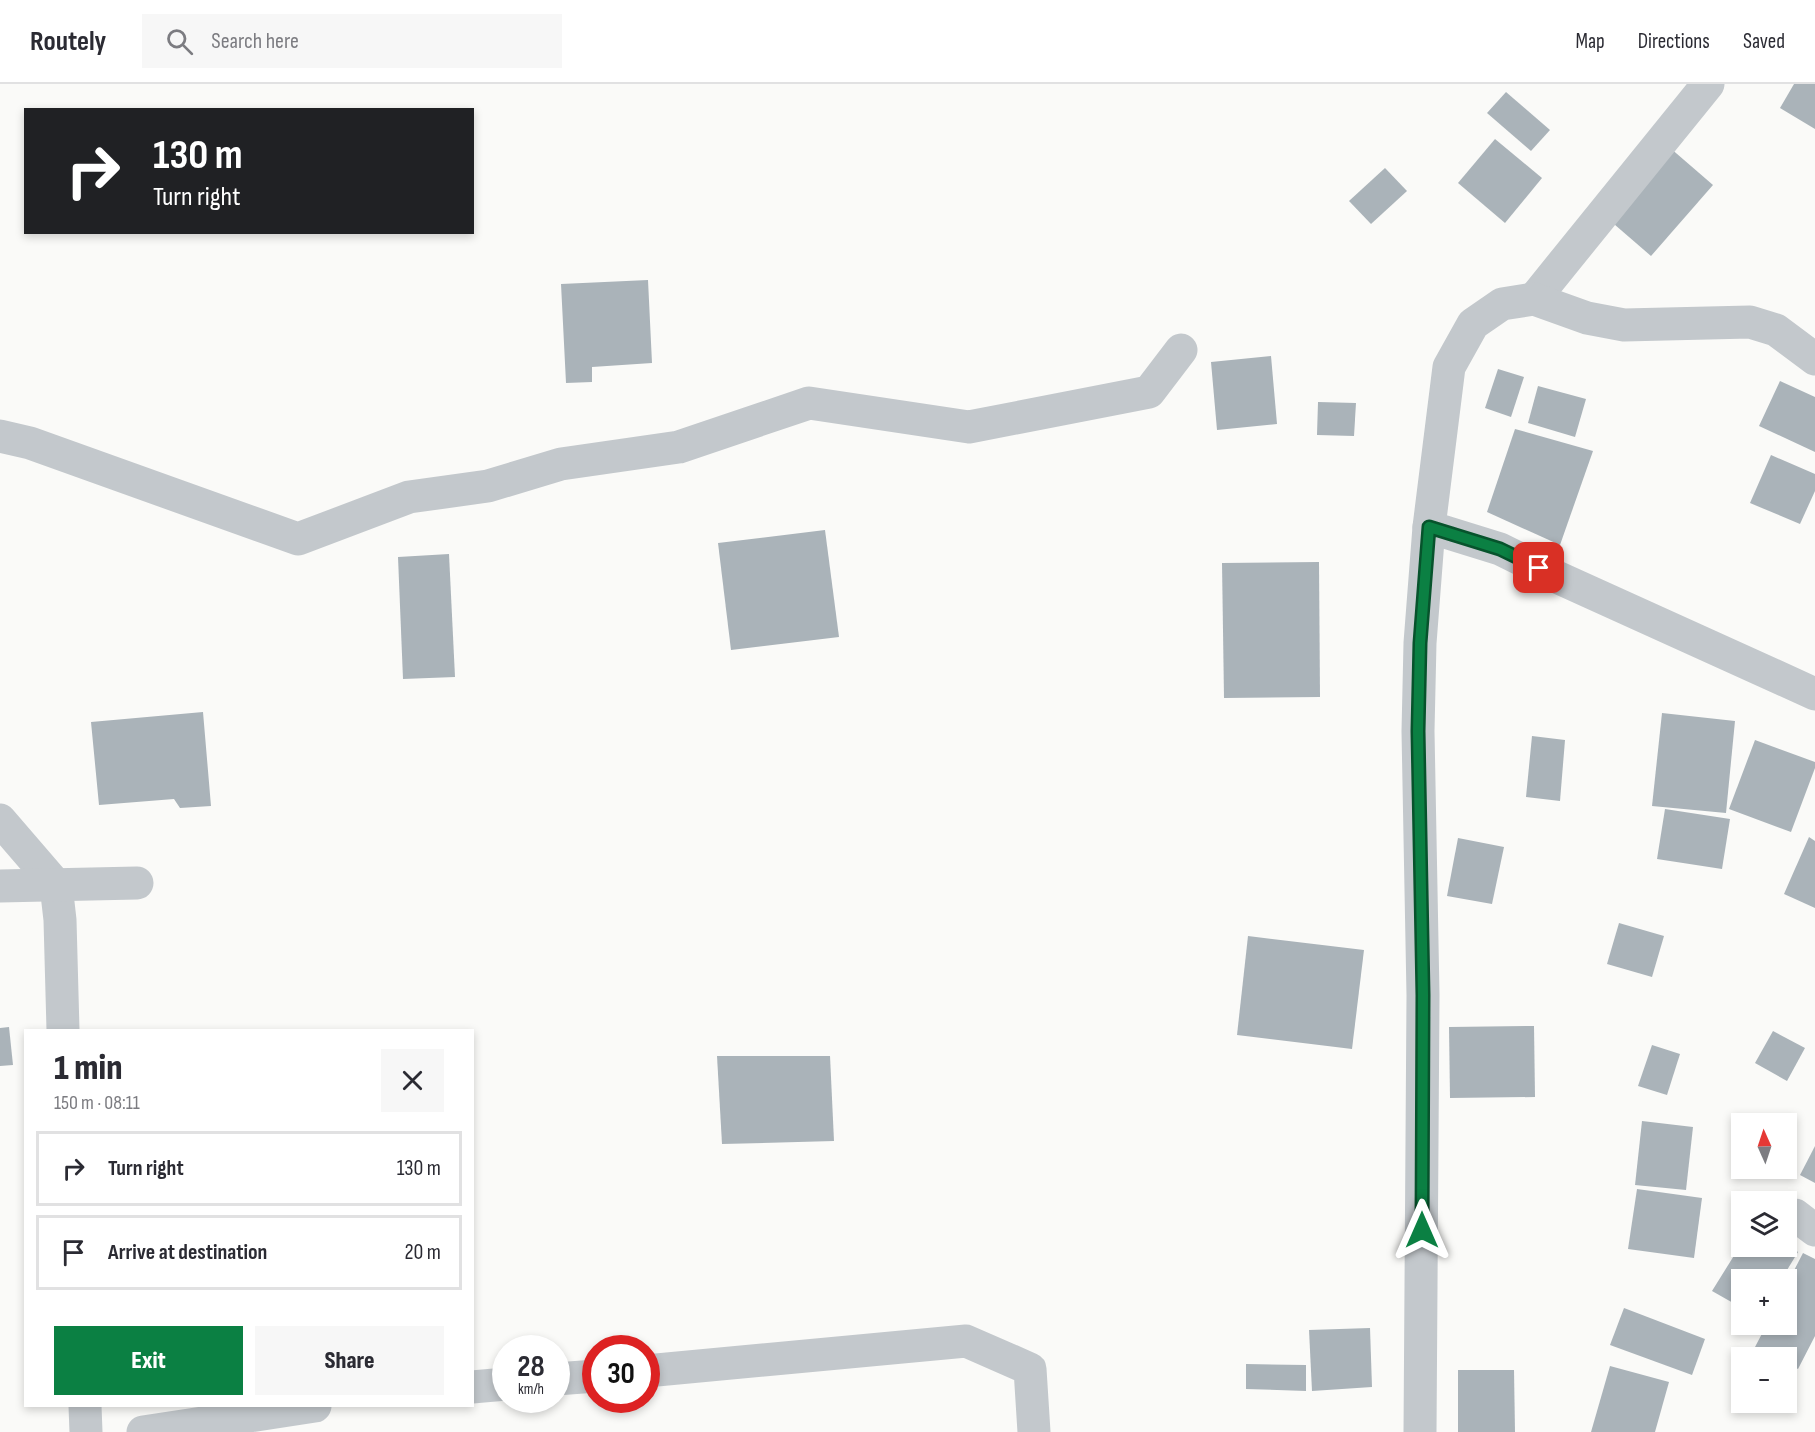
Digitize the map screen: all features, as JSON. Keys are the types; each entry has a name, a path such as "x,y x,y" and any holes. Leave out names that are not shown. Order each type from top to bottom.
{"street":[{"path":"1534,298 1708,84"},
{"path":"1420,1432 1423,995 1418,731 1420,643 1429,527 1449,367 1473,324 1502,304 1534,298 1587,318 1624,325 1750,322 1776,330 1815,359"},
{"path":"0,436 30,443 298,538 409,497 488,486 561,464 679,447 809,403 969,427 1149,392 1181,350"},
{"path":"1429,527 1500,549 1815,694"},
{"path":"0,820 56,885 60,920 63,1029"},
{"path":"0,886 137,883"},
{"path":"660,1370 966,1341 1030,1369 1034,1432"},
{"path":"474,1387 492,1385"},
{"path":"85,1407 86,1432"},
{"path":"143,1432 308,1407"}],"building":[{"path":"1794,84 1815,84 1815,129 1780,108"},
{"path":"1506,92 1550,130 1531,151 1487,113"},
{"path":"1495,139 1542,178 1505,223 1458,183"},
{"path":"1669,147 1713,185 1651,256 1607,218"},
{"path":"1385,168 1407,191 1371,224 1349,201"},
{"path":"648,280 652,363 592,367 592,382 566,383 561,284"},
{"path":"1271,356 1277,424 1217,430 1211,362"},
{"path":"1498,369 1524,377 1511,417 1485,408"},
{"path":"1780,381 1815,397 1815,452 1759,426"},
{"path":"1538,386 1586,399 1575,437 1528,423"},
{"path":"1318,402 1356,403 1354,436 1317,435"},
{"path":"1515,429 1593,451 1560,545 1487,512"},
{"path":"1771,455 1815,474 1815,491 1800,524 1750,503"},
{"path":"825,530 839,637 731,650 718,543"},
{"path":"449,554 455,677 403,679 398,557"},
{"path":"1319,562 1320,697 1224,698 1222,563"},
{"path":"203,712 211,806 180,808 174,799 99,805 91,722"},
{"path":"1662,713 1735,721 1726,813 1652,806"},
{"path":"1532,736 1565,740 1560,801 1526,797"},
{"path":"1755,740 1815,762 1815,768 1791,832 1729,809"},
{"path":"1665,809 1730,819 1722,869 1657,859"},
{"path":"1809,837 1815,841 1815,908 1784,894"},
{"path":"1458,838 1504,847 1492,904 1447,896"},
{"path":"1619,923 1664,936 1652,977 1607,964"},
{"path":"1248,936 1364,950 1352,1049 1237,1035"},
{"path":"1534,1026 1535,1097 1450,1098 1449,1027"},
{"path":"9,1027 13,1065 0,1066 0,1028"},
{"path":"1773,1031 1805,1048 1787,1081 1755,1063"},
{"path":"1652,1045 1680,1054 1667,1095 1638,1086"},
{"path":"717,1056 830,1056 834,1141 722,1144"},
{"path":"1642,1121 1693,1127 1686,1190 1635,1185"},
{"path":"1815,1146 1815,1183 1800,1175"},
{"path":"1637,1189 1702,1198 1694,1258 1628,1249"},
{"path":"1803,1253 1815,1259 1815,1336 1798,1369 1797,1347 1755,1347 1761,1335 1797,1335 1797,1269 1795,1269"},
{"path":"1733,1257 1795,1257 1788,1269 1731,1269 1731,1302 1712,1291"},
{"path":"1624,1308 1705,1339 1692,1375 1610,1345"},
{"path":"1370,1328 1372,1387 1312,1391 1309,1330"},
{"path":"1246,1364 1306,1365 1306,1391 1246,1389"},
{"path":"1610,1366 1669,1382 1655,1432 1591,1432"},
{"path":"1458,1370 1514,1370 1515,1432 1458,1432"}],"route":[{"path":"1422,1230 1423,995 1418,731 1420,643 1429,527 1500,549 1539,568"}]}
